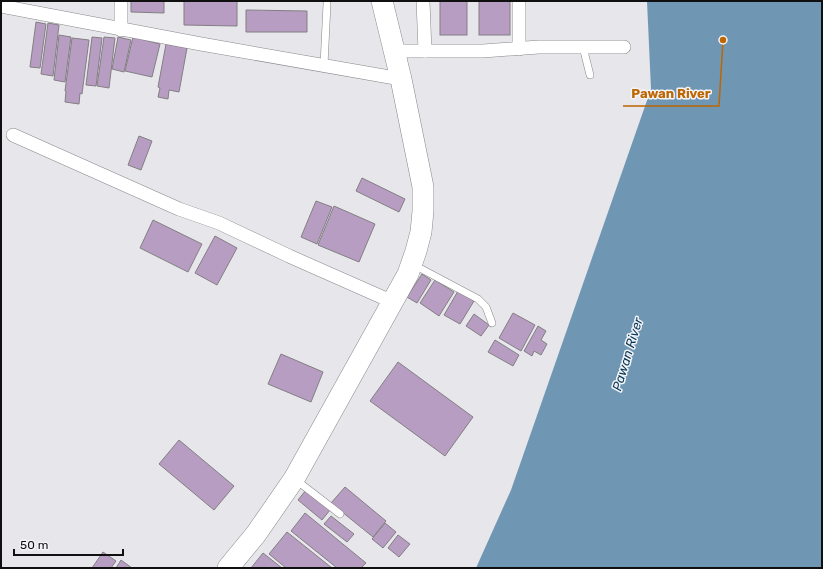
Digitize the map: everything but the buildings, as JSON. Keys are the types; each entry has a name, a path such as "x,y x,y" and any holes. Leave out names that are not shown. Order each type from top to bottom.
{"main road":[{"path":"228,568 256,534 294,479 408,274 421,232 423,188 402,79 382,1"}],"street":[{"path":"121,1 121,30"},
{"path":"423,1 425,51"},
{"path":"519,1 519,49"},
{"path":"1,6 121,30 402,79"},
{"path":"394,51 483,51 538,47 624,48"},
{"path":"13,135 179,209 219,224 393,302"}],"lane":[{"path":"324,65 327,4"},
{"path":"583,47 590,75"},
{"path":"412,264 478,299 486,307 492,323"},
{"path":"294,479 340,514"}],"water":[{"path":"647,1 822,1 822,568 476,568 511,490 651,89"}],"place":[{"name":"Pawan River","path":"723,40"}]}
